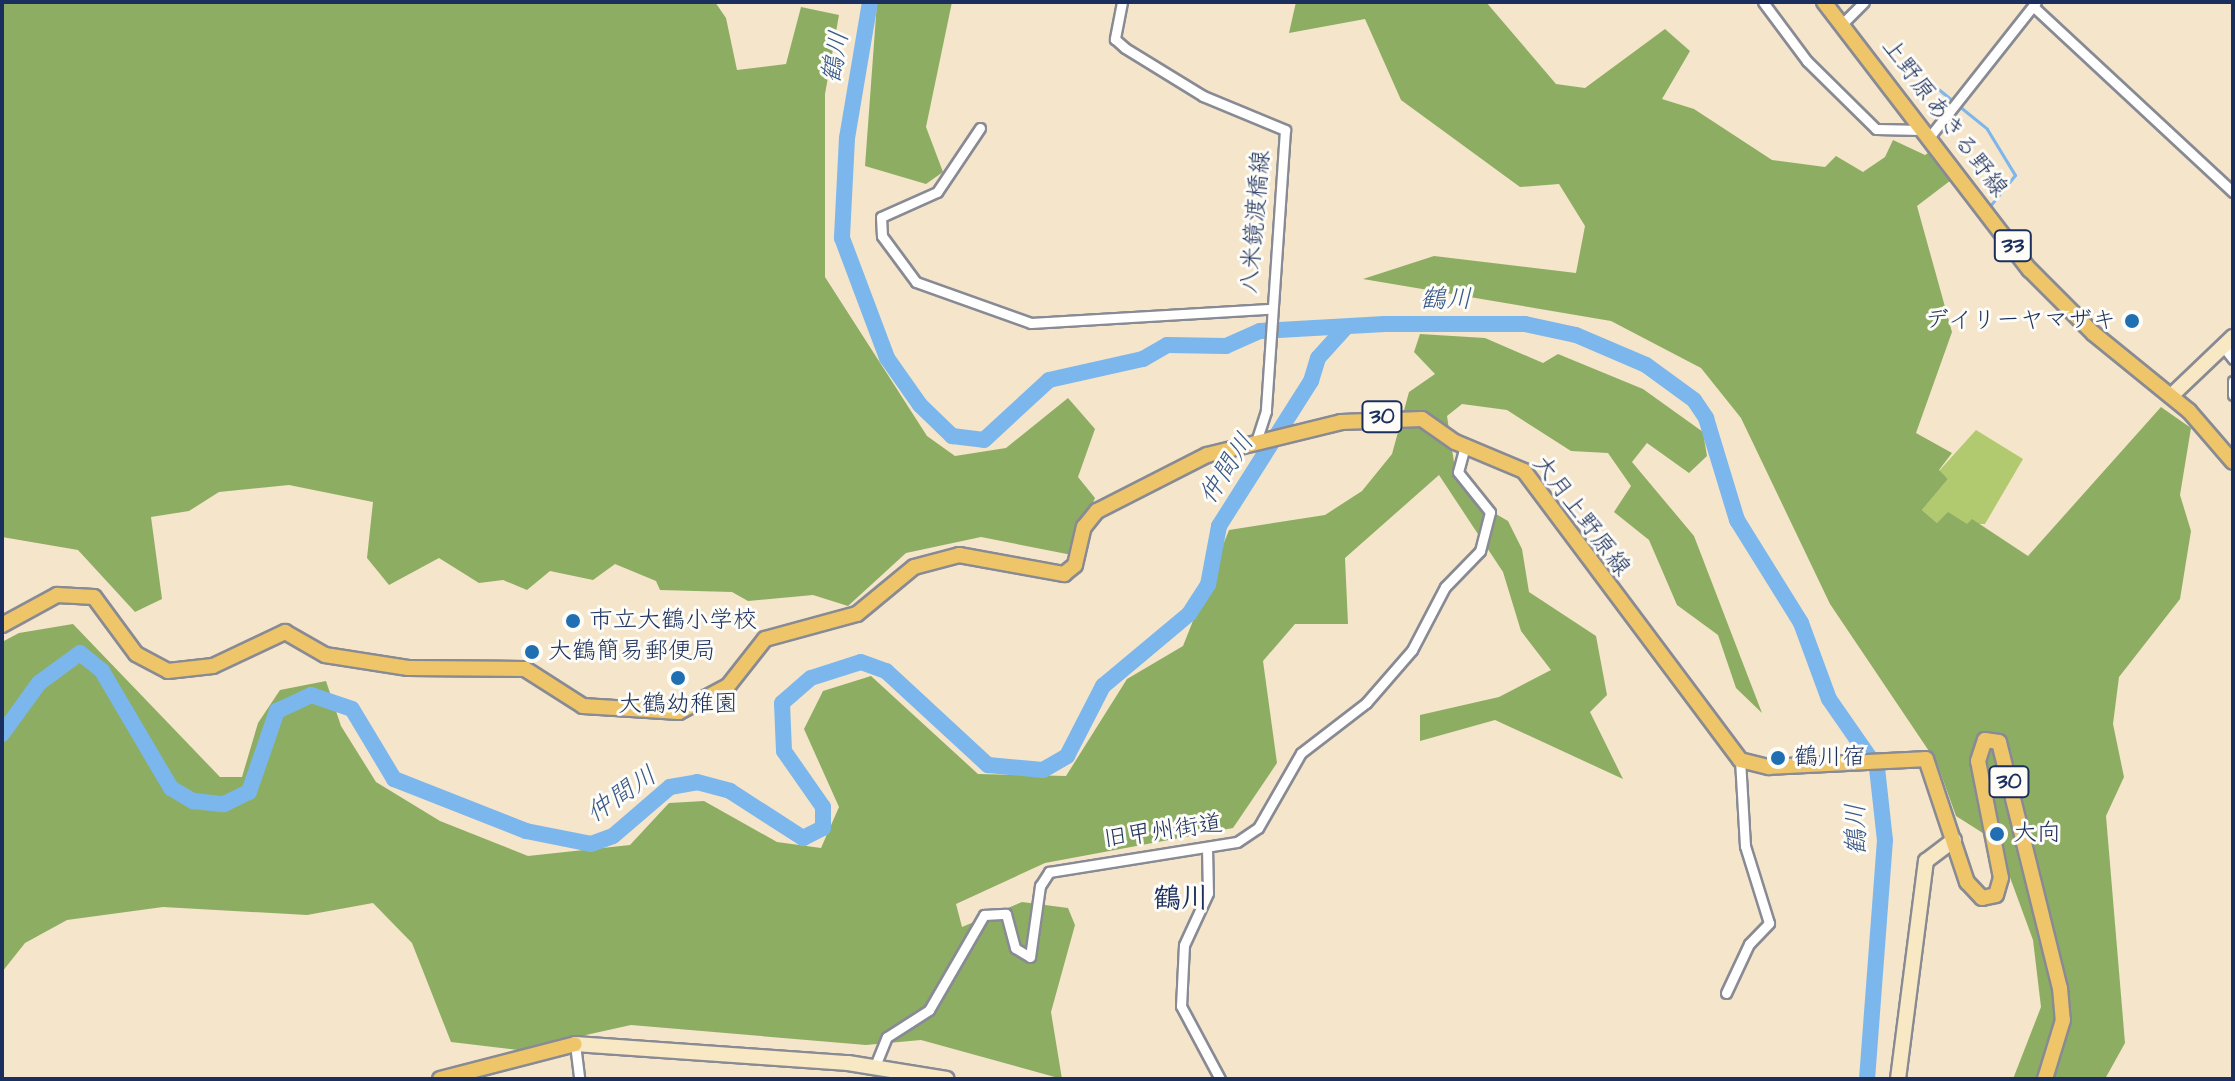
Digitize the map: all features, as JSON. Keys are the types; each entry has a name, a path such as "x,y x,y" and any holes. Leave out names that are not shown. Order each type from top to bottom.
{"main road":[{"name":"上野原あきる野線","path":"1824,2 1928,132 2030,270 2093,333 2171,396 2233,462"},
{"name":"大月上野原線","path":"2,625 21,621 57,595 94,597 136,654 168,671 213,666 285,632 318,653 364,663 525,669 583,706 679,712 728,686 765,639 857,614 891,581 927,562 973,556 1064,574 1075,565 1084,527 1097,511 1207,455 1292,433 1414,417 1465,446 1524,471 1740,760"},
{"name":"30","path":"1740,760 1769,767 1913,755 1933,766 1973,892 1996,895 2001,878 1978,761 1985,740 1999,742 2060,988 2063,1020 2045,1079"},
{"path":"440,1079 575,1044"}],"street":[{"name":"八米鏡渡橋線","path":"1122,2 1115,39 1125,48 1203,96 1285,130 1269,309"},
{"path":"1763,2 1807,61 1876,129 1928,132 1956,103 2036,5 2233,192"},
{"path":"1842,24 1864,2"},
{"path":"980,128 937,192 881,217 882,236 916,282 1031,323 1269,309 1267,401 1260,441"},
{"path":"2171,396 2230,348"},
{"path":"2233,381 2233,395"},
{"name":"旧甲州街道","path":"875,1066 887,1037 929,1010 984,915 1006,914 1015,948 1026,959 1035,948 1040,886 1049,872 1237,842 1258,828 1301,753 1366,703 1412,650 1445,587 1480,551 1490,512 1458,472 1465,446"},
{"path":"1726,993 1749,944 1769,923 1745,846 1740,760"},
{"path":"1898,1079 1926,861 1954,840"},
{"path":"1207,847 1208,893 1184,945 1181,1006 1220,1079"},
{"path":"579,1079 575,1044 875,1066 947,1079"}],"green space":[{"path":"2,2 715,2 726,18 737,70 786,64 801,7 839,15 825,94 825,277 927,436 955,456 1006,448 1068,398 1095,429 1078,477 1095,498 1072,555 981,537 906,553 848,606 813,595 748,601 732,592 660,590 656,581 615,564 593,580 550,571 527,590 503,580 479,583 439,558 389,585 367,558 373,502 289,485 219,492 189,511 151,517 162,599 135,612 78,550 2,537"},
{"path":"877,2 952,2 926,127 943,172 926,184 865,166"},
{"path":"1296,2 1486,2 1556,84 1585,88 1665,29 1690,51 1662,99 1694,109 1772,160 1825,167 1836,156 1863,172 1885,157 1893,140 1925,155 1939,146 1959,174 1917,206 1952,332 1916,433 1952,453 1939,470 1948,479 1922,510 1937,523 1948,512 1967,524 1972,519 2028,556 2161,407 2191,428 2180,495 2191,531 2180,599 2119,677 2113,724 2124,777 2106,816 2125,1043 2105,1079 2013,1079 2041,1007 2033,940 1997,842 1956,816 1937,763 1830,604 1741,418 1701,368 1611,321 1363,279 1434,256 1576,273 1585,226 1559,184 1520,187 1401,100 1365,19 1289,33"},
{"path":"1420,334 1485,338 1543,363 1558,354 1643,389 1703,432 1707,456 1689,473 1647,443 1632,462 1694,536 1762,713 1736,688 1718,635 1677,605 1649,540 1614,512 1631,486 1608,453 1571,451 1507,410 1462,404 1447,416 1455,469 1477,503 1508,521 1522,549 1529,592 1596,636 1607,695 1590,712 1623,779 1495,720 1420,741 1420,715 1499,697 1551,670 1521,631 1503,572 1439,475 1345,558 1348,624 1295,624 1263,661 1277,763 1233,828 1045,863 956,904 962,927 1022,902 1068,908 1075,925 1051,1012 1062,1079 921,1040 866,1045 631,1025 518,1050 451,1042 412,943 373,903 307,915 163,907 67,920 25,943 2,972 2,642 19,633 73,624 220,777 242,777 258,723 280,690 326,681 341,726 376,782 440,821 528,856 630,845 669,803 704,801 777,842 821,848 839,807 804,729 823,691 871,676 978,774 1066,776 1127,679 1183,646 1229,530 1325,515 1362,491 1392,454 1409,392 1435,374 1414,352"},
{"path":"1976,430 2023,459 1985,524 1938,524 1922,510 1948,479 1939,471"}],"waterway":[{"name":"鶴川","path":"870,2 847,138 842,238 887,358 920,405 952,436 984,440 1049,380 1143,359 1167,345 1226,346 1260,331 1385,324 1525,324 1576,335 1646,365 1694,400 1706,418 1737,520 1801,623 1829,699 1877,768 1885,840 1867,1079"},
{"path":"1937,88 1953,101"},
{"path":"1959,106 1987,129 2015,175 1990,206"},
{"name":"仲間川","path":"2,734 39,683 80,653 102,671 171,788 193,801 224,804 249,792 277,711 311,695 352,709 394,779 526,831 591,844 613,836 670,787 697,782 730,791 803,838 823,828 823,807 784,751 782,703 811,678 861,662 886,671 988,765 1043,770 1067,756 1103,686 1189,614 1208,585 1219,526 1311,381 1318,358 1345,328"}],"place":[{"name":"デイリーヤマザキ","path":"2132,321"},
{"name":"市立大鶴小学校","path":"573,621"},
{"name":"大鶴簡易郵便局","path":"532,652"},
{"name":"大鶴幼稚園","path":"678,678"},
{"name":"鶴川宿","path":"1778,758"},
{"name":"大向","path":"1997,834"}],"district":[{"name":"鶴川","path":"1181,899"}]}
